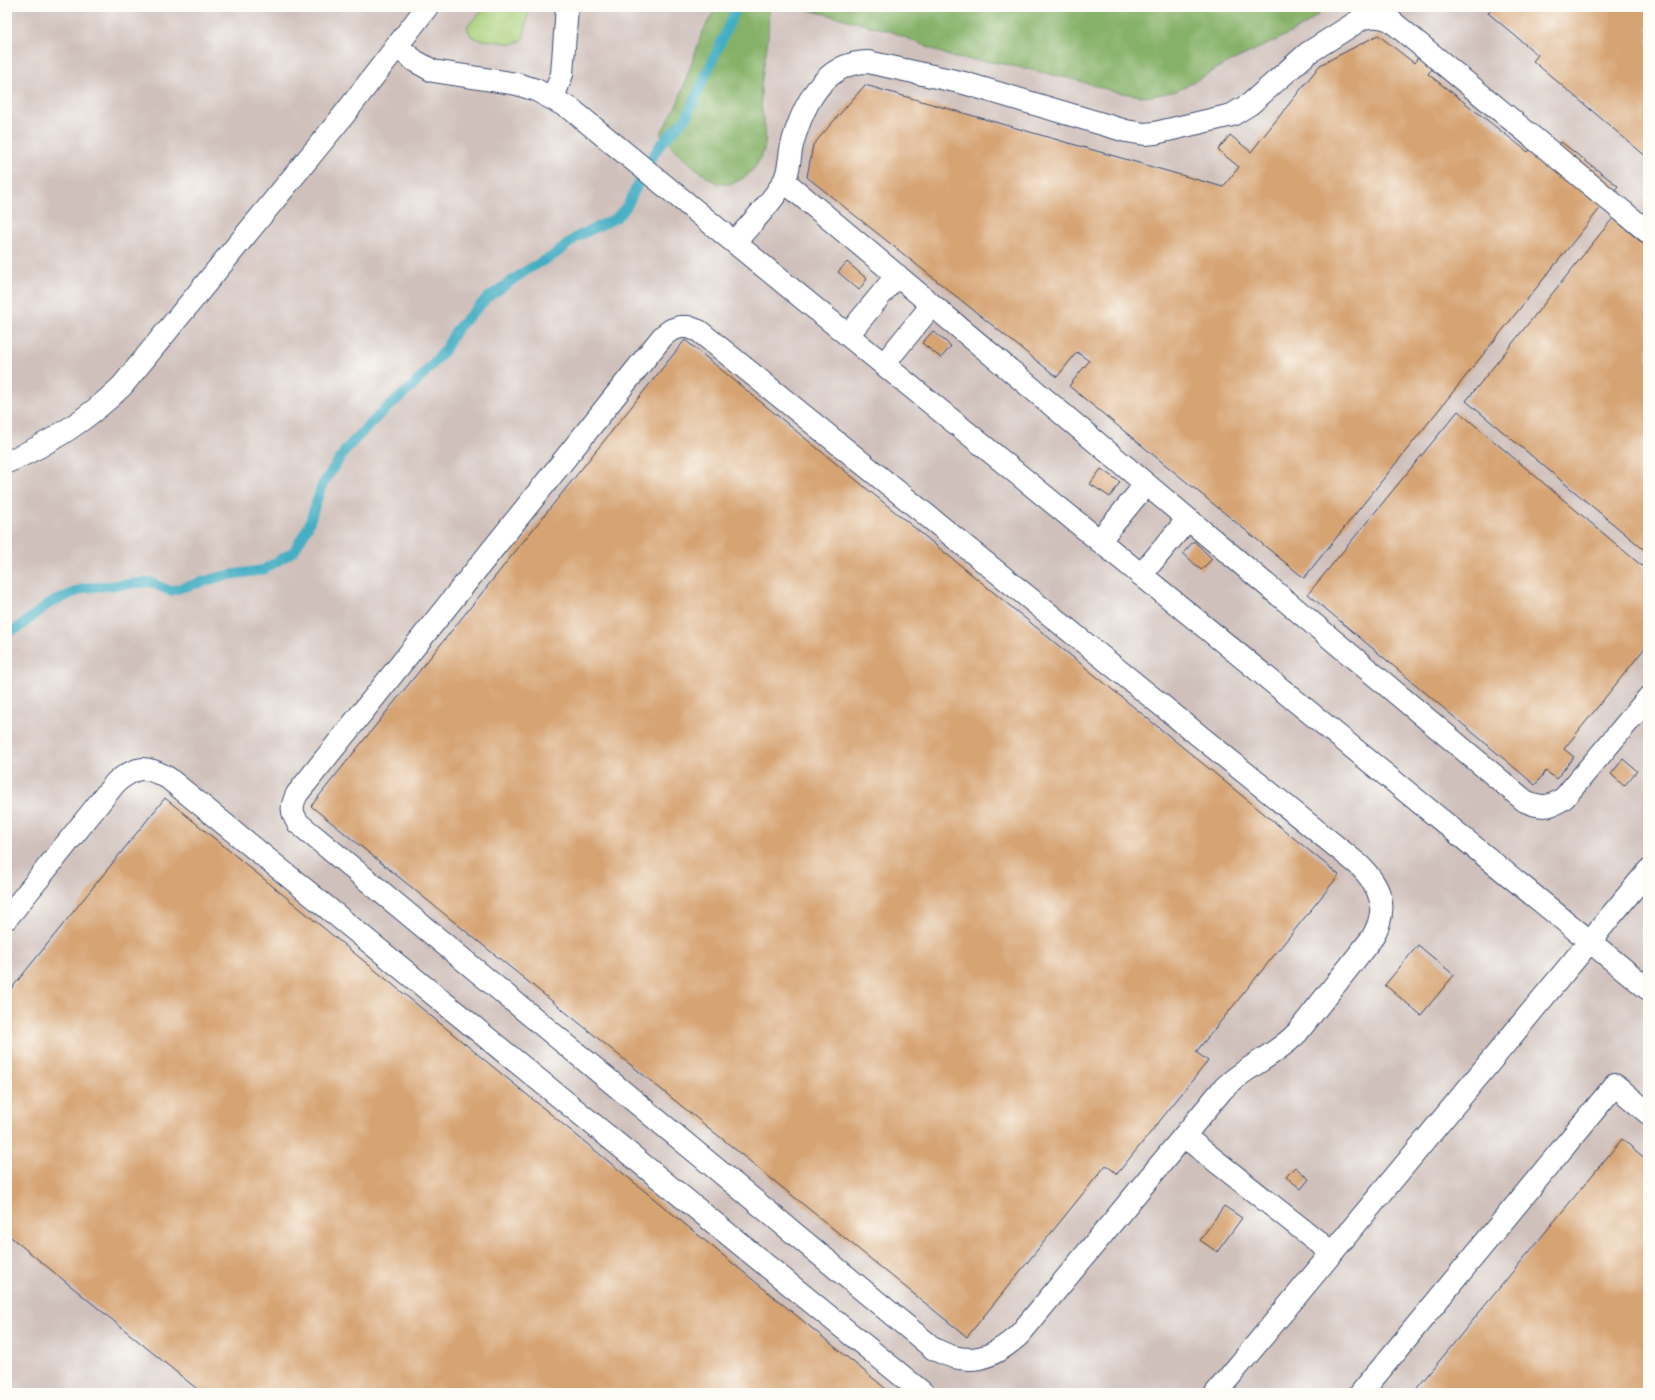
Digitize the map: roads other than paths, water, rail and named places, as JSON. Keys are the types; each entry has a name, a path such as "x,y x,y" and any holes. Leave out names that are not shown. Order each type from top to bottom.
{"street":[{"path":"7,462 39,447 66,431 103,404 122,386 338,123 427,7"},
{"path":"553,98 562,74 567,7"},
{"path":"735,242 784,181 798,127 816,90 824,80 852,64 868,62 964,83 1126,131 1145,134 1222,118 1236,113 1259,97 1308,53 1363,18 1381,16 1390,20 1648,232"},
{"path":"396,46 415,61 433,71 517,84 553,98 571,109 1648,989"},
{"path":"784,181 1526,801 1541,807 1548,807 1564,798 1645,708"},
{"path":"848,335 897,275"},
{"path":"884,364 932,304"},
{"path":"680,327 688,327 699,331 1347,855 1368,874 1376,887 1381,900 1382,912 1379,925 1372,938 1297,1033 1286,1044 1234,1078 1184,1136 1019,1335 1007,1346 992,1354 963,1360 949,1357 934,1349 304,828 292,814 292,804 297,794 663,336 671,330 680,327"},
{"path":"1099,541 1146,484"},
{"path":"1141,575 1188,519"},
{"path":"7,918 116,782 128,772 140,768 153,770 174,783 923,1393"},
{"path":"1216,1393 1331,1252 1648,871"},
{"path":"1361,1393 1615,1085 1648,1112"},
{"path":"1184,1136 1331,1252"}],"waterway":[{"path":"7,632 18,628 48,604 84,588 150,582 170,591 223,576 263,570 294,551 308,527 322,485 346,449 380,414 414,385 445,350 456,330 487,298 527,270 554,255 578,236 616,218 627,206 649,162 660,145 686,118 737,7"}]}
